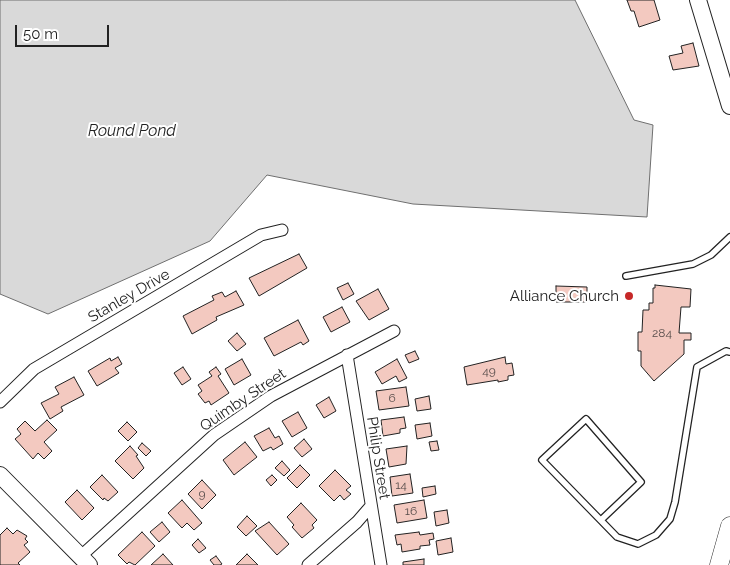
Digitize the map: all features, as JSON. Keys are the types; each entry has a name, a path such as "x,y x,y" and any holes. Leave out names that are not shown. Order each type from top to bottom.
{"main road":[{"path":"719,565 730,526"}],"street":[{"path":"698,0 730,106"},
{"name":"Stanley Drive","path":"0,402 34,369 261,235 282,230"},
{"name":"Quimby Street","path":"85,561 214,435 271,396 394,331"},
{"name":"Philip Street","path":"347,355 381,565"},
{"path":"0,475 85,561"},
{"path":"308,565 357,522 370,506"}],"lane":[{"path":"626,276 693,264 711,256 730,237"},
{"path":"600,520 641,482 586,419 542,460 600,520 617,537 638,544 656,534 670,519 675,502 697,367 726,351 730,352"}],"water":[{"name":"Round Pond","path":"0,0 575,0 634,120 653,125 647,217 413,204 267,175 210,241 48,314 0,294"}],"building":[{"path":"627,0 654,0 660,20 639,27 634,11 631,11"},
{"path":"693,43 699,66 673,70 669,56 683,53 681,46"},
{"path":"299,254 307,268 259,296 249,278"},
{"path":"348,283 354,294 343,300 337,288"},
{"path":"655,285 691,289 690,307 681,307 679,333 691,333 691,340 684,340 684,354 654,381 641,366 641,351 638,351 638,332 642,332 643,310 649,310 649,303 653,303 653,288 655,288"},
{"path":"556,286 587,287 587,302 556,302"},
{"path":"378,289 389,309 369,320 356,301"},
{"path":"236,291 244,305 216,317 217,320 192,334 183,316 214,300 212,296 222,292 225,297"},
{"path":"342,307 350,322 331,332 323,317"},
{"path":"298,320 309,341 303,345 301,342 274,356 264,338"},
{"path":"237,333 246,344 237,351 228,341"},
{"path":"415,351 419,359 409,363 405,355"},
{"path":"118,357 122,364 115,368 119,373 97,386 88,371 110,358 111,361"},
{"path":"505,357 506,364 512,363 514,375 508,376 508,380 467,385 464,367"},
{"path":"242,359 251,375 234,385 225,369"},
{"path":"397,359 407,378 399,382 396,376 382,384 375,372"},
{"path":"183,367 191,379 182,385 174,373"},
{"path":"216,367 221,374 218,376 229,393 211,405 209,401 205,403 198,394 202,391 198,385 212,376 209,372"},
{"path":"74,377 84,395 61,407 63,411 50,419 41,403 59,394 55,387"},
{"path":"406,387 409,406 379,410 376,391"},
{"path":"429,396 431,409 417,411 415,399"},
{"path":"329,397 336,411 324,418 316,405"},
{"path":"298,412 307,428 292,437 282,421"},
{"path":"404,417 406,428 400,429 400,433 383,436 381,420"},
{"path":"47,420 57,430 44,442 52,451 44,459 38,453 33,459 15,439 21,434 17,429 25,421 35,431"},
{"path":"127,422 137,432 128,441 118,431"},
{"path":"430,423 432,436 417,439 415,425"},
{"path":"269,428 275,438 279,436 283,444 273,450 271,447 263,451 254,436"},
{"path":"304,439 312,449 302,457 294,448"},
{"path":"437,441 439,450 431,451 429,442"},
{"path":"245,442 257,457 234,475 223,460"},
{"path":"142,443 151,451 146,456 138,448"},
{"path":"130,446 138,455 136,456 144,468 133,479 115,461"},
{"path":"407,446 406,464 389,467 386,449"},
{"path":"282,461 290,470 284,476 275,468"},
{"path":"300,465 310,475 297,488 287,478"},
{"path":"335,470 351,486 346,490 351,494 344,500 340,495 334,501 319,486"},
{"path":"410,474 413,493 392,496 390,477"},
{"path":"102,475 118,492 108,501 104,498 103,500 90,487"},
{"path":"272,475 277,480 271,486 266,480"},
{"path":"202,480 216,495 202,509 188,494"},
{"path":"435,486 436,494 423,497 422,488"},
{"path":"77,490 94,508 82,520 65,502"},
{"path":"182,500 202,523 194,530 187,523 182,528 168,513"},
{"path":"424,500 427,518 397,523 394,505"},
{"path":"301,503 317,520 312,525 314,528 302,538 292,527 294,525 287,517"},
{"path":"447,510 449,523 436,526 434,512"},
{"path":"247,516 257,526 246,536 237,527"},
{"path":"162,522 170,532 159,542 150,532"},
{"path":"269,522 289,544 277,555 255,531"},
{"path":"7,528 13,534 17,530 27,536 25,539 28,542 24,545 30,552 18,563 20,565 0,565 0,535"},
{"path":"142,532 155,546 135,565 129,562 127,564 118,555"},
{"path":"419,532 420,535 433,533 434,539 429,540 430,545 402,552 401,544 397,545 395,535"},
{"path":"451,538 453,552 438,555 436,541"},
{"path":"198,539 206,548 199,553 192,545"},
{"path":"163,554 173,565 151,565"},
{"path":"247,554 258,565 236,565"},
{"path":"216,556 222,564 214,565 210,560"},
{"path":"424,559 424,565 403,565 403,562"}],"place":[{"name":"Alliance Church","path":"629,296"}]}
